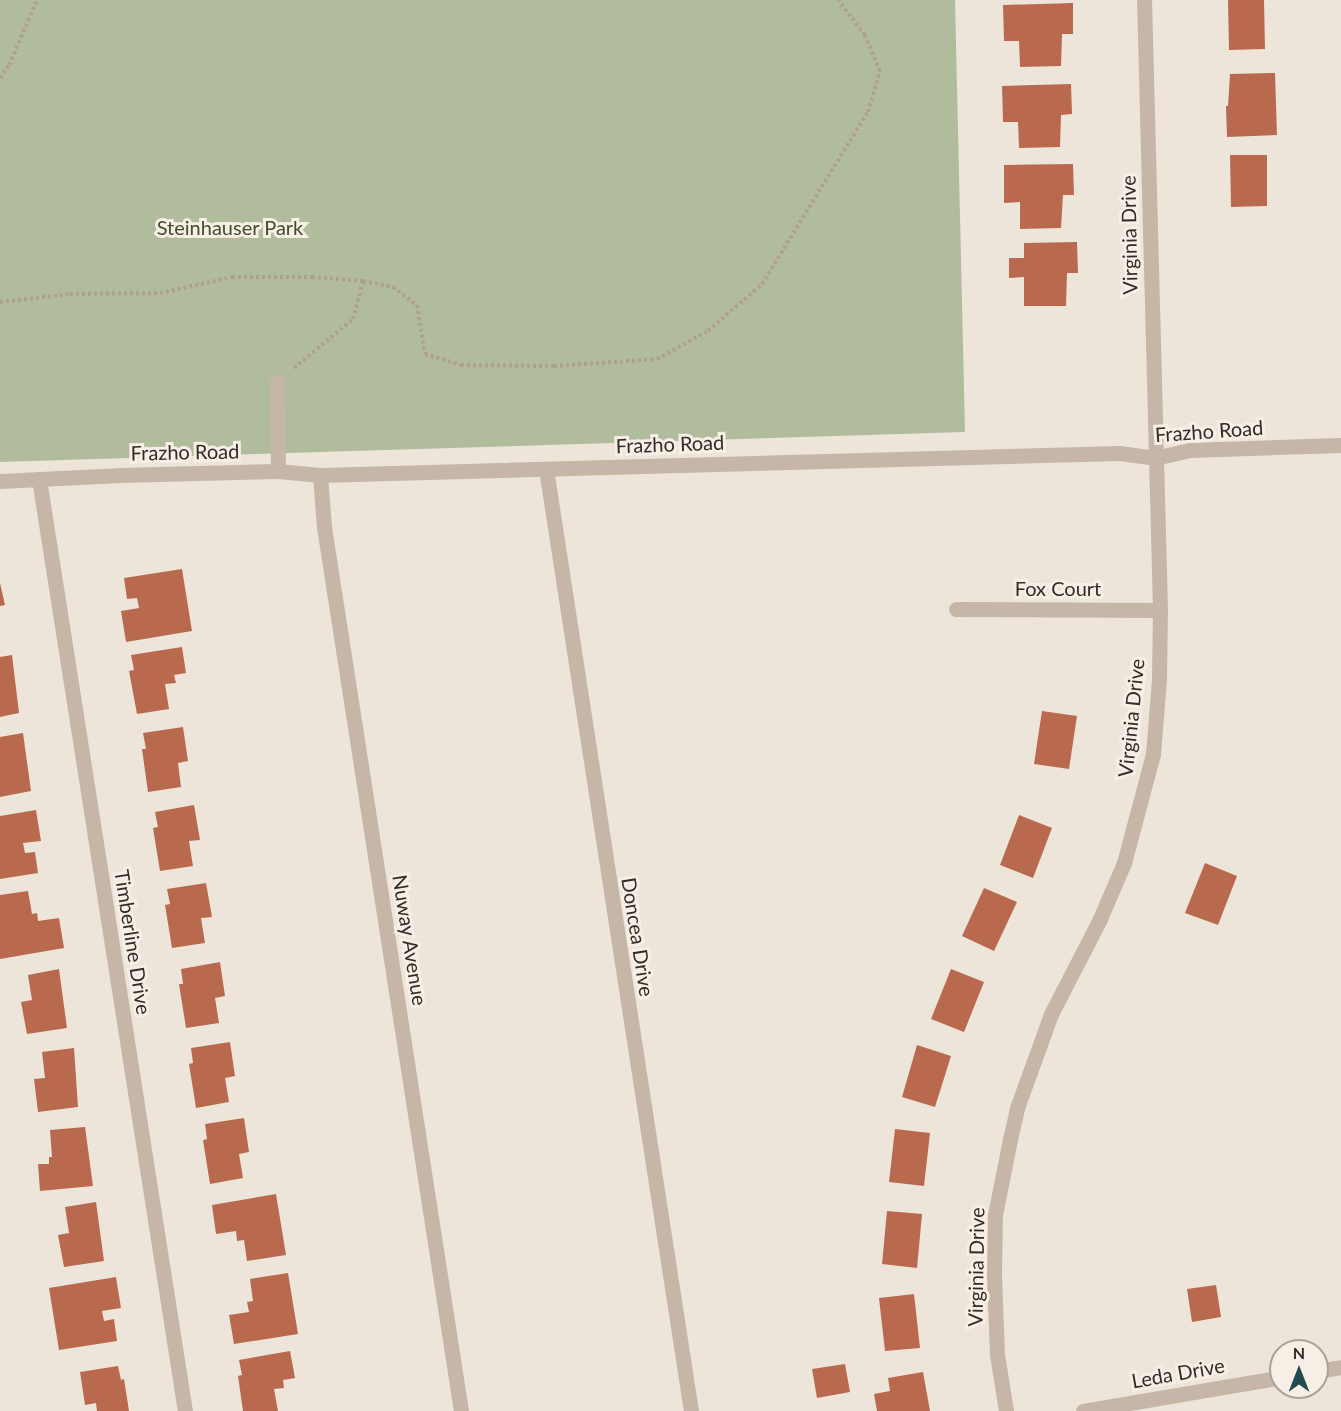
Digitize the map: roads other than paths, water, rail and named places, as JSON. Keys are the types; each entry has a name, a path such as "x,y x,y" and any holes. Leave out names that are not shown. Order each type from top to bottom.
{"street":[{"name":"Virginia Drive","path":"1006,1411 997,1354 995,1215 1017,1107 1051,1014 1099,921 1124,863 1143,799 1153,754 1159,679 1160,610 1144,0"},
{"path":"277,382 278,471"},
{"name":"Frazho Road","path":"0,481 278,471 320,475 1120,453 1155,458 1190,450 1341,445"},
{"name":"Doncea Drive","path":"546,469 691,1411"},
{"name":"Nuway Avenue","path":"320,475 324,527 461,1411"},
{"name":"Timberline Drive","path":"39,479 185,1411"},
{"name":"Fox Court","path":"956,609 1160,610"},
{"name":"Leda Drive","path":"1083,1411 1269,1379"}],"park label":[{"name":"Steinhauser Park","path":"230,227"}]}
